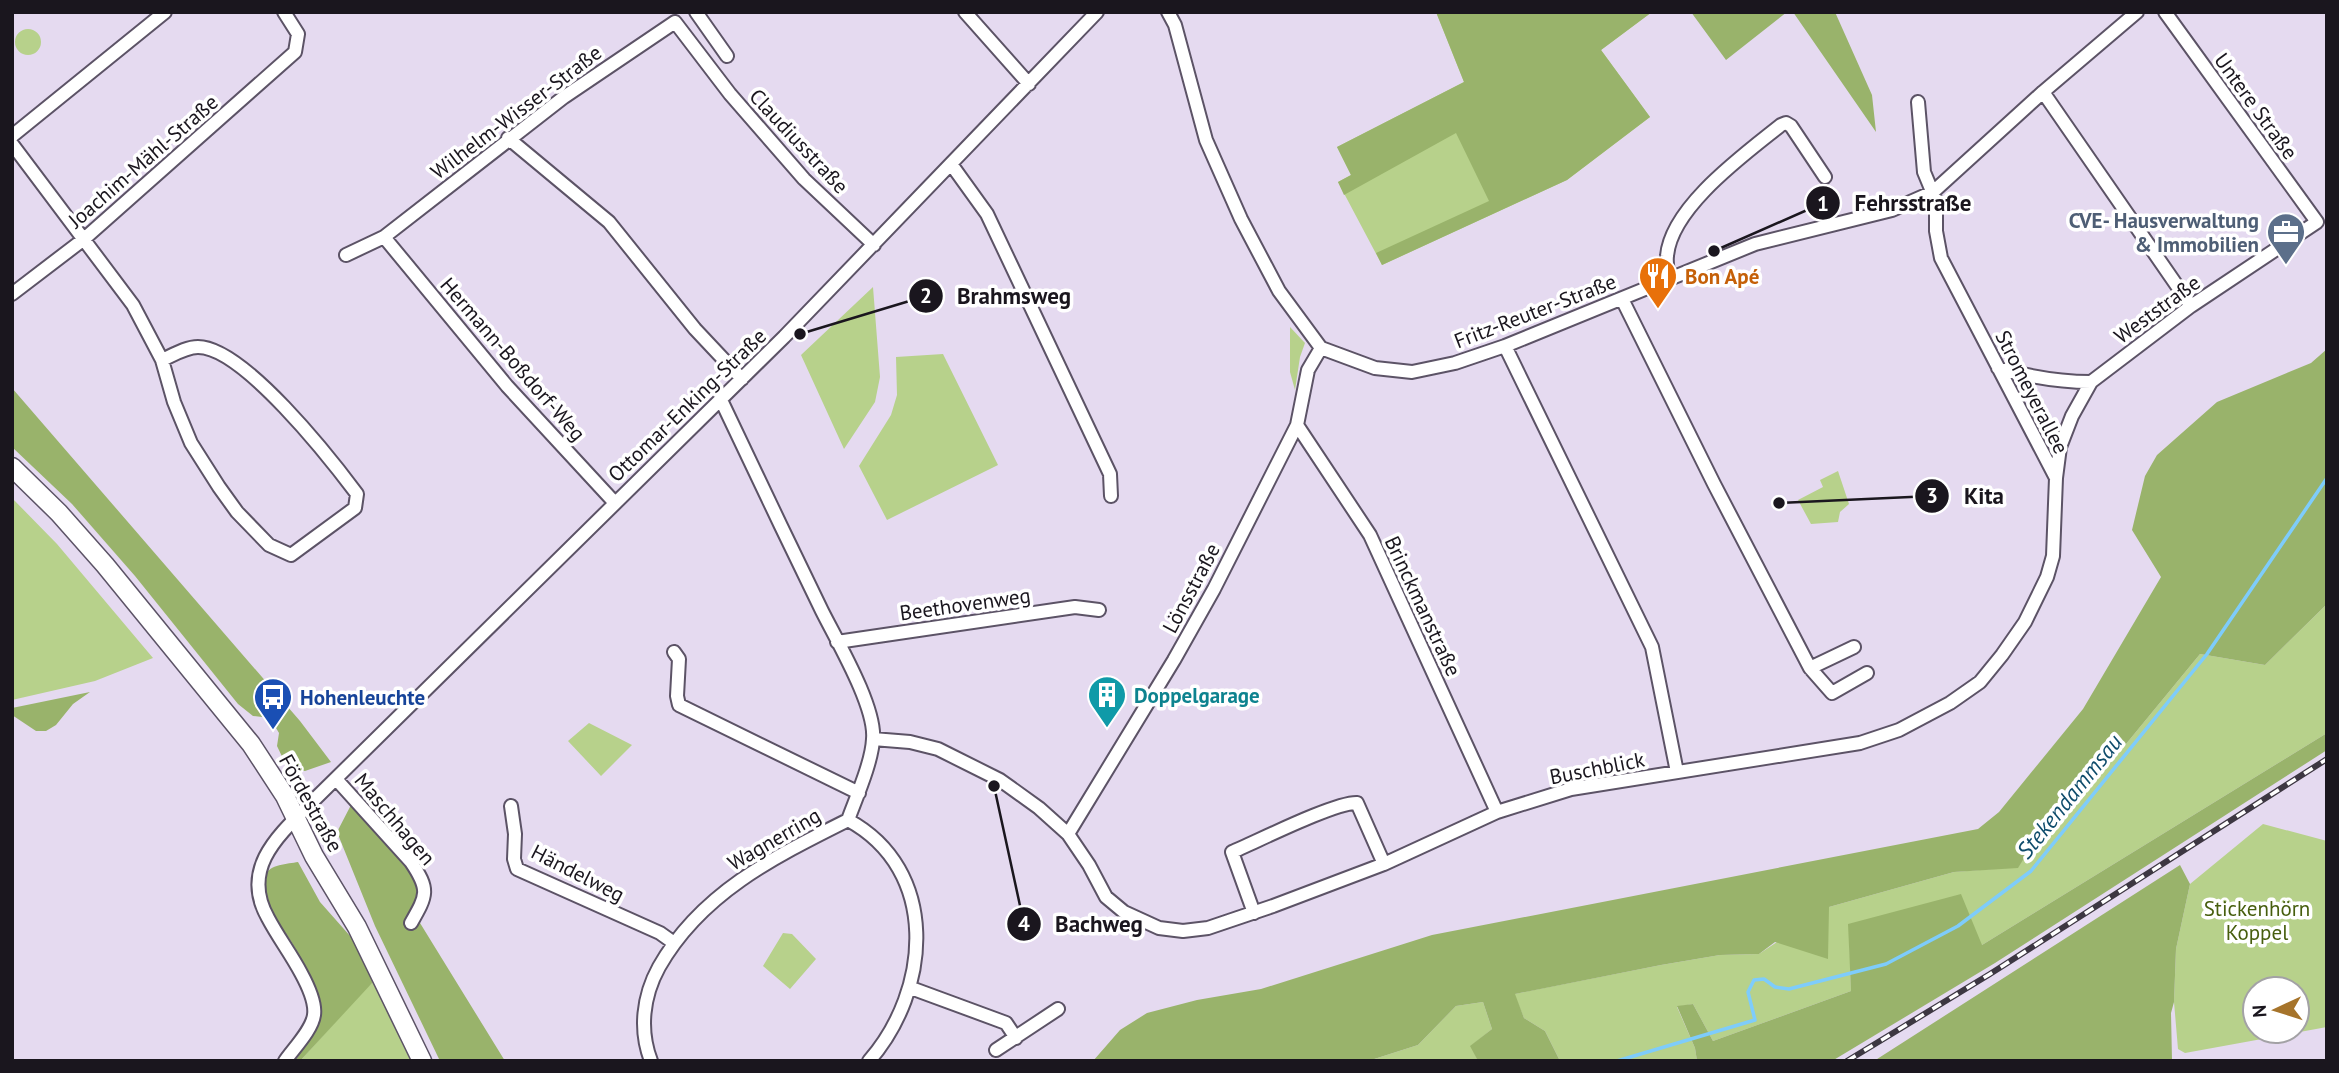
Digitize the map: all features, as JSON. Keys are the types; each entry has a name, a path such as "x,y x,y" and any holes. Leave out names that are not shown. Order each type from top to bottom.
{"main road":[{"name":"Fördestraße","path":"12,467 59,513 105,565 251,744 285,796 314,856 357,927 422,1061"}],"street":[{"path":"12,136 165,12"},
{"path":"696,12 727,57"},
{"path":"965,12 1029,84"},
{"name":"Ottomar-Enking-Straße","path":"296,818 742,379 1097,12"},
{"path":"1168,12 1175,25 1206,140 1241,219 1279,291 1321,348"},
{"name":"Fritz-Reuter-Straße","path":"1321,348 1375,368 1412,372 1455,363 1505,346 1755,244 1892,211 1933,192 2043,92 2137,12"},
{"name":"Untere Straße","path":"2165,12 2317,222"},
{"name":"Joachim-Mähl-Straße","path":"12,294 84,239 295,52 298,34 291,15"},
{"name":"Claudiusstraße","path":"674,22 730,94 804,179 874,245"},
{"name":"Wilhelm-Wisser-Straße","path":"346,255 384,237 508,138 674,22"},
{"path":"701,57 719,45"},
{"path":"2043,92 2191,306"},
{"name":"Stromeyerallee","path":"1828,748 1860,743 1899,730 1950,703 1980,681 2025,622 2047,577 2053,556 2056,478 1941,258 1936,231 1937,210 1924,172 1917,102"},
{"path":"1669,278 1667,256 1673,233 1688,210 1730,165 1781,125 1786,123 1791,126 1825,177"},
{"path":"508,138 609,222 695,329 742,379"},
{"path":"12,144 133,305 162,360 174,402 195,452 237,512 269,545 291,555 355,508 357,494 331,460 267,388 228,358 199,347 179,351 162,360"},
{"path":"951,164 987,214 1110,474 1111,496"},
{"name":"Weststraße","path":"2056,478 2060,447 2072,416 2091,382 2191,306 2317,222"},
{"name":"Hermann-Boßdorf-Weg","path":"384,237 507,386 615,503"},
{"path":"1622,299 1810,668 1832,693 1867,674"},
{"path":"1505,346 1652,647 1677,772"},
{"name":"Lönsstraße","path":"1068,834 1214,589 1297,425 1308,370 1321,348"},
{"path":"1998,368 2034,379 2091,382"},
{"path":"721,400 837,642 872,725 873,740 859,793 848,820"},
{"name":"Brinckmanstraße","path":"1297,425 1370,536 1497,812"},
{"name":"Beethovenweg","path":"837,642 1074,607 1099,610"},
{"path":"1810,668 1854,647"},
{"path":"674,652 679,659 679,705 859,793"},
{"name":"Buschblick","path":"873,740 910,742 938,749 967,762 1019,793 1068,834 1106,897 1124,912 1159,928 1184,931 1208,928 1254,913 1384,864 1497,812 1571,789 1828,748"},
{"name":"Maschhagen","path":"336,779 411,862 420,876 425,888 425,899 411,923"},
{"path":"1254,913 1232,852 1324,812 1349,803 1357,803 1384,864"},
{"name":"Händelweg","path":"511,806 516,834 514,859 517,869 660,933 674,943"},
{"path":"285,1061 314,1015 311,996 303,977 260,901 257,878 265,857 296,818"},
{"name":"Wagnerring","path":"651,1061 644,1033 645,1007 653,979 674,943 693,919 731,885 848,820 876,838 897,864 917,932 911,988 895,1024 869,1061"},
{"path":"911,988 1006,1023 1016,1038"},
{"path":"996,1051 1058,1009"}],"green space":[{"path":"1436,12 1652,12 1601,50 1650,117 1567,180 1382,265 1338,182 1351,175 1337,147 1464,82"},
{"path":"1436,12 1652,12 1601,50 1650,117 1567,180 1382,265 1376,253 1489,201 1456,133 1344,195 1338,182 1351,175 1337,147 1464,82"},
{"path":"1691,12 1787,12 1726,60"},
{"path":"1793,12 1835,12 1872,95 1876,132"},
{"path":"28,29 37,33 41,42 37,51 28,55 19,51 15,42 19,33"},
{"path":"873,287 880,377 875,402 844,449 801,355"},
{"path":"1290,327 1305,343 1295,390 1290,372"},
{"path":"2327,349 2327,604 2265,665 2200,654 2126,744 2066,790 2018,868 1954,872 1829,907 1828,959 1775,942 1759,954 1720,955 1515,994 1524,1018 1545,1031 1560,1061 1478,1061 1470,1046 1492,1029 1483,1002 1456,1006 1418,1045 1368,1061 1093,1061 1120,1030 1147,1013 1197,1000 1261,989 1432,935 1978,829 1999,812 2083,709 2161,577 2132,530 2145,476 2157,455 2217,402 2311,363"},
{"path":"943,354 998,465 887,520 859,466 891,415 897,395 896,357"},
{"path":"12,388 300,721 331,762 305,771 288,769 277,746 279,733 270,718 253,716 238,704 135,576 72,504 12,447"},
{"path":"1838,471 1849,504 1840,512 1838,522 1811,524 1798,500 1823,487 1820,480"},
{"path":"12,498 57,544 153,658 95,681 12,700"},
{"path":"2327,604 2327,733 1982,945 1849,924 1851,991 1713,1041 1693,1004 1677,1007 1695,1048 1697,1061 1560,1061 1545,1031 1524,1018 1514,994 1720,955 1759,954 1829,907 1954,872 2018,867 2066,790 2126,744 2200,654 2265,665"},
{"path":"90,692 73,704 56,725 46,731 36,731 12,715 12,708"},
{"path":"589,723 632,745 601,776 568,741"},
{"path":"2327,733 2327,750 1995,963 1832,1061 1697,1061 1695,1048 1677,1006 1693,1004 1713,1041 1851,991 1848,924 1961,894 1982,945"},
{"path":"351,805 412,872 419,888 412,910 505,1061 440,1061 375,926 337,832"},
{"name":"Stickenhörn Koppel","path":"2263,824 2327,841 2327,1027 2311,1030 2311,975 2241,975 2241,1043 2185,1053 2178,1049 2174,1002 2176,949 2190,884"},
{"path":"298,862 320,902 351,937 373,982 300,1061 295,1061 314,1032 320,1011 304,966 267,904 263,885 270,869"},
{"path":"2180,865 2190,884 2176,949 2174,1002 2171,1013 2172,1060 1874,1061"},
{"path":"783,933 792,934 816,959 790,989 763,966"},
{"path":"373,982 411,1061 300,1061 365,989"},
{"path":"1483,1002 1492,1029 1471,1046 1478,1061 1368,1061 1418,1045 1456,1006"}],"waterway":[{"name":"Stekendammsau","path":"1617,1061 1755,1020 1748,992 1754,980 1764,979 1775,987 1789,989 1886,964 1958,926 2031,871 2207,654 2327,478"}],"railway":[{"path":"1847,1061 1990,974 2327,759"}],"place":[{"name":"Fehrsstraße","path":"1714,251"},
{"name":"CVE- Hausverwaltung & Immobilien","path":"2286,266"},
{"name":"Bon Apé","path":"1658,310"},
{"name":"Brahmsweg","path":"800,334"},
{"name":"Kita","path":"1779,503"},
{"name":"Doppelgarage","path":"1107,729"},
{"name":"Hohenleuchte","path":"273,731"},
{"name":"Bachweg","path":"994,786"}]}
